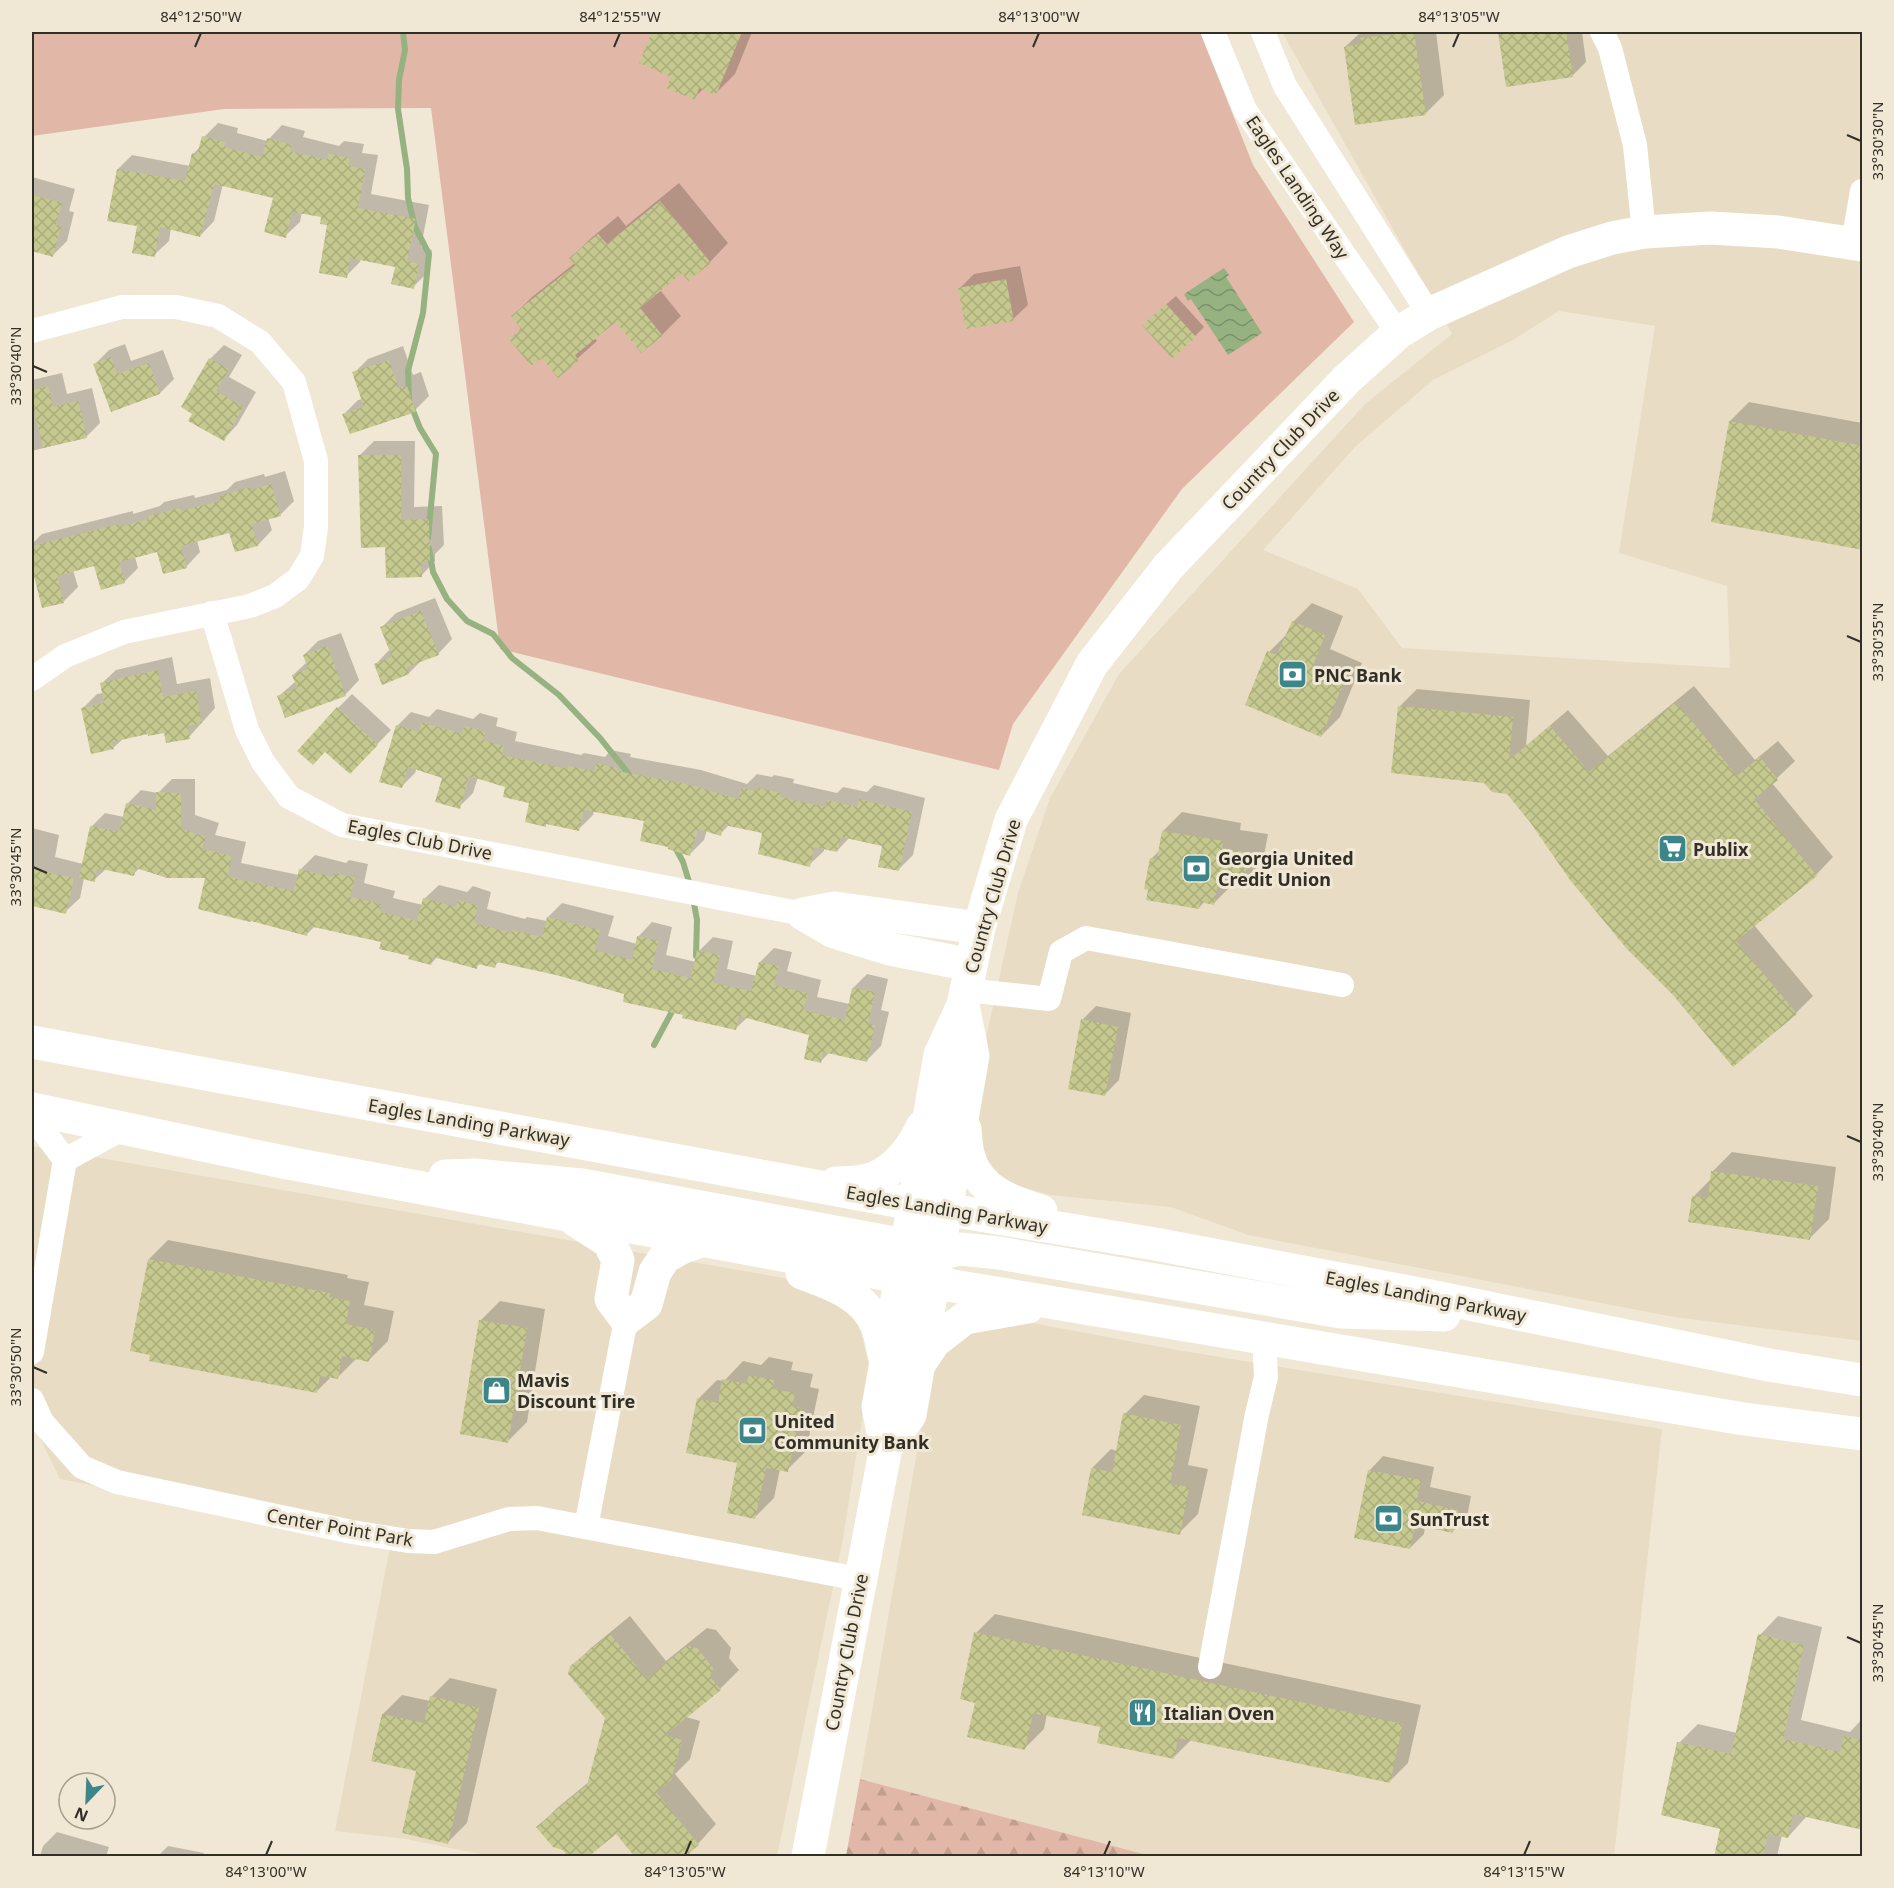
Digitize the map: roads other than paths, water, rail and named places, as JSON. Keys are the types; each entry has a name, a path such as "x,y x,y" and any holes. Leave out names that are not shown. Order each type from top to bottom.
{"main road":[{"name":"Country Club Drive","path":"808,1857 886,1447 878,1407 940,1054 967,987 979,928 1011,820 1092,664 1168,567 1347,379 1398,333 1430,314 1568,252 1612,238 1644,232 1711,228 1778,232 1858,244"},
{"path":"803,914 835,908 979,928"},
{"path":"803,914 834,932 890,949 967,987"},
{"name":"Country Club Drive","path":"886,1447 910,1415 963,1116 973,1056 967,987"},
{"name":"Eagles Landing Parkway","path":"32,1042 913,1204 1155,1244 1542,1318 1769,1365 1863,1380"},
{"path":"32,1108 122,1129 368,1177 900,1277 936,1268 961,1249 999,1253 1341,1312 1542,1318"},
{"path":"809,1185 847,1183 874,1178 897,1163 916,1141 930,1109"},
{"path":"963,1116 969,1158 975,1172 999,1196 1015,1203 1155,1244"},
{"path":"368,1177 474,1175 582,1185 905,1245 924,1241 946,1209"},
{"path":"566,1214 609,1242 618,1260 610,1299 626,1319 646,1304 655,1272 665,1257 681,1248 705,1240 840,1287 849,1293 857,1299 877,1324 885,1361"},
{"path":"936,1268 1058,1303 1744,1419 1863,1434"},
{"path":"919,1364 934,1342 965,1318 1058,1303"}],"street":[{"name":"Eagles Landing Way","path":"1213,32 1245,110 1398,333"},
{"path":"1263,32 1285,86 1430,314"},
{"path":"1602,32 1610,48 1635,145 1644,232"},
{"path":"1858,244 1863,191"},
{"path":"32,331 122,307 176,307 218,316 260,342 294,382 316,461 316,527 312,556 298,579 275,596 250,606 124,632 65,656 32,679"},
{"name":"Eagles Club Drive","path":"212,614 247,730 263,762 289,797 342,825 803,914"},
{"path":"967,987 1049,999 1061,952 1086,938 1341,985"},
{"path":"32,1116 65,1160 32,1352"},
{"path":"65,1160 122,1129"},
{"path":"586,1527 626,1319"},
{"path":"1210,1667 1257,1414 1266,1377 1264,1337"},
{"name":"Center Point Park","path":"32,1400 42,1422 82,1467 117,1482 352,1532 408,1541 434,1542 509,1519 537,1518 859,1580"}],"water":[{"path":"1224,268 1229,275 1226,277 1262,333 1228,355 1191,299 1188,301 1184,294"}],"waterway":[{"path":"403,32 405,50 399,80 398,109 407,169 408,198 415,227 429,254 423,313 408,371 409,398"},
{"path":"412,408 420,428 436,454 428,538"},
{"path":"429,548 433,572 447,599 467,621 493,634 512,658 559,695 600,738 632,778"},
{"path":"675,847 683,862 690,885"},
{"path":"693,898 697,920 696,956"},
{"path":"654,1045 675,1006"}],"place":[{"name":"PNC Bank","path":"1293,675"},
{"name":"Publix","path":"1672,849"},
{"name":"Georgia United Credit Union","path":"1197,868"},
{"name":"Mavis Discount Tire","path":"496,1390"},
{"name":"United Community Bank","path":"753,1431"},
{"name":"SunTrust","path":"1389,1519"},
{"name":"Italian Oven","path":"1143,1713"}]}
